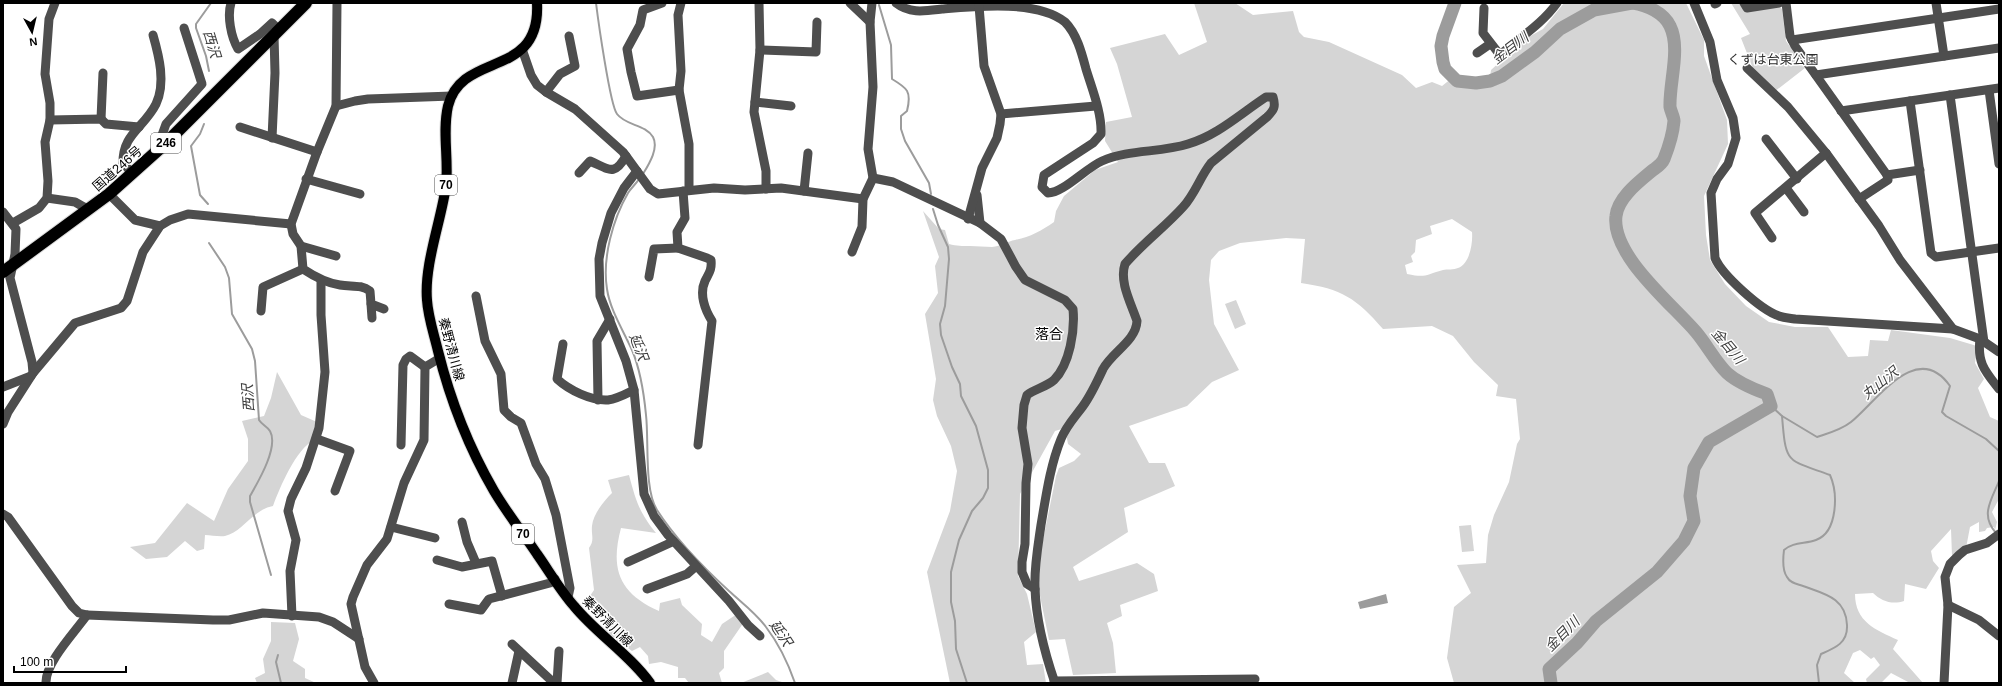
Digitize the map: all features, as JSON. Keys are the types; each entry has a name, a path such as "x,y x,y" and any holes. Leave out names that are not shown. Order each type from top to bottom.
{"highway":[{"name":"国道246号","path":"7,269 89,210 133,173 166,143 306,3"}],"main road":[{"name":"秦野清川線","path":"537,3 537,26 527,46 471,75 462,81 452,96 446,122 446,184 429,269 427,299 440,358 468,441 487,478 506,510 568,597 592,627 629,660 650,683"}],"street":[{"path":"13,223 39,208 47,198 48,181 45,142 50,120 50,104 45,74 49,18 55,3"},
{"path":"231,3 228,11 234,43 238,49 260,34 272,23 277,33 272,138"},
{"path":"303,270 301,246 294,234 291,224 306,179 336,106 337,3"},
{"path":"662,3 643,10 640,25 627,49 631,72 638,99 679,90"},
{"path":"678,248 677,232 685,218 689,144 679,90 681,71 678,15 681,3"},
{"path":"759,3 760,50 754,112 766,171 766,189"},
{"path":"850,3 870,22"},
{"path":"852,252 862,227 864,199 873,178 868,149 873,87 870,22 872,3"},
{"path":"896,3 917,12 1002,4 1031,7 1048,10 1066,23 1073,32 1082,54 1096,106 1101,134 1093,143 1044,175 1042,187 1048,193 1054,193 1060,190 1102,160 1118,155 1188,144 1206,138 1226,127 1266,97 1273,97 1276,105 1274,110 1211,162 1195,192 1183,207 1125,264 1122,271 1124,283 1137,321 1137,327 1133,334 1104,367 1090,395 1070,422 1061,440 1050,476 1035,564 1035,589 1039,619 1055,682 1255,679"},
{"path":"1694,3 1710,42 1717,80 1733,118 1736,138 1728,164 1717,179 1711,193 1715,258 1719,267 1764,308 1779,316 1794,319 1953,329 1982,340 1999,352"},
{"path":"1744,3 1747,8 1779,3"},
{"path":"1786,3 1792,40 1887,175 1888,180 1859,200"},
{"path":"1936,3 1944,56"},
{"path":"1484,8 1483,33 1500,55 1524,33 1540,23 1553,5"},
{"path":"968,219 982,168 997,138 1001,114 984,66 979,6"},
{"path":"1792,40 1999,9"},
{"path":"760,50 817,55 817,22"},
{"path":"166,143 162,135 166,124 202,84 187,43 184,28"},
{"path":"133,173 124,164 123,153 128,140 156,103 159,86 160,60 153,35"},
{"path":"546,92 560,74 575,66 570,36"},
{"path":"1477,53 1490,44"},
{"path":"1816,75 1999,48"},
{"path":"522,49 531,75 537,85 575,109 626,156 650,189 658,194 714,188 745,190 781,188 864,199"},
{"path":"1747,68 1788,107 1826,153 1879,226 1900,260 1953,329"},
{"path":"101,119 103,73"},
{"path":"1841,111 1999,88"},
{"path":"1988,90 1997,129 1999,164"},
{"path":"1950,95 1972,252 1982,340 1978,351 1985,371 1999,388"},
{"path":"336,106 368,99 452,96"},
{"path":"1910,101 1932,253 1936,257 1999,248"},
{"path":"755,102 791,106"},
{"path":"1001,114 1096,106"},
{"path":"50,120 101,119 106,124 139,127"},
{"path":"240,128 317,152"},
{"path":"1766,138 1797,178"},
{"path":"804,191 808,153"},
{"path":"1772,238 1755,213 1826,153"},
{"path":"579,174 590,161 616,170 620,167 626,156"},
{"path":"1887,175 1920,170"},
{"path":"637,171 624,188 611,213 602,243 599,260 600,296 610,319 614,335 626,361 634,390 644,494 654,516 672,540 729,601 748,626 760,636"},
{"path":"873,178 893,182 927,198 936,204 980,223 1001,239 1025,280 1065,300 1073,308 1072,337 1063,367 1053,380 1027,395 1024,405 1022,428 1028,464 1026,483 1025,544 1022,572 1027,584 1035,589"},
{"path":"306,179 360,194"},
{"path":"1786,188 1804,212"},
{"path":"977,190 977,210 980,223"},
{"path":"109,194 135,220 160,226"},
{"path":"47,198 75,202 89,210"},
{"path":"3,212 13,223 16,236 15,254 7,269 32,375"},
{"path":"3,424 8,412 32,375 75,323 121,308 127,301 143,252 160,226 170,220 188,214 291,224"},
{"path":"301,246 336,256"},
{"path":"649,277 648,265 654,249 678,248 711,260 711,274 704,282 703,293 704,304 712,321 698,445"},
{"path":"303,270 321,281 340,286 364,286 370,291 372,318"},
{"path":"264,306 262,287 303,270"},
{"path":"292,616 290,571 296,540 288,511 291,499 306,468 317,439 325,377 321,315 321,281"},
{"path":"476,296 485,341 501,374 504,410 511,417 521,423 536,464 545,479 556,514 570,588 568,597"},
{"path":"371,304 384,309"},
{"path":"598,400 597,342 610,319"},
{"path":"563,344 556,379 571,389 598,400 609,400 634,390"},
{"path":"401,445 403,365 406,359 410,356 425,368"},
{"path":"425,368 440,358"},
{"path":"374,683 365,667 353,615 353,597 367,565 382,548 391,527 404,482 424,440 425,368"},
{"path":"3,387 32,375"},
{"path":"317,439 350,451 339,487"},
{"path":"3,514 8,517 72,606 79,613 87,615 213,620 229,620 263,613 319,617 334,622 359,639"},
{"path":"462,522 467,542 476,563"},
{"path":"391,527 436,538"},
{"path":"1944,683 1948,605 1945,577 1950,564 1965,550 1996,537"},
{"path":"628,562 645,551 670,543 672,540"},
{"path":"437,560 462,567 492,561 502,596"},
{"path":"647,589 665,579 687,574 696,567"},
{"path":"449,604 481,610 489,599 550,584 555,579"},
{"path":"1948,605 1979,620 1999,636"},
{"path":"46,683 48,669 54,658 87,615"},
{"path":"512,644 555,683"},
{"path":"512,683 519,651"},
{"path":"555,683 559,651"}],"green space":[{"path":"1194,3 1235,3 1253,15 1293,11 1299,32 1304,37 1329,42 1402,75 1416,88 1432,82 1442,86 1457,74 1468,78 1490,77 1491,70 1525,39 1543,29 1564,3 1686,3 1704,40 1704,56 1727,120 1728,144 1704,196 1706,235 1710,260 1725,284 1746,306 1769,322 1795,327 1828,327 1848,357 1868,356 1870,340 1888,341 1891,330 1950,338 1977,346 1975,363 1984,379 1978,388 1990,417 1999,421 1999,499 1992,512 1997,522 1995,530 1994,527 1987,528 1985,531 1979,532 1979,522 1970,527 1966,548 1952,556 1951,529 1931,551 1933,561 1939,568 1926,589 1905,584 1904,601 1895,603 1887,602 1873,593 1855,594 1856,604 1863,618 1868,624 1882,633 1898,640 1893,649 1923,683 1910,683 1891,673 1881,683 1867,683 1866,679 1880,665 1874,657 1871,659 1860,650 1853,653 1844,673 1855,683 1454,683 1447,658 1454,607 1471,593 1457,565 1486,563 1488,535 1494,515 1509,482 1517,444 1520,439 1516,399 1496,396 1498,385 1474,362 1453,336 1432,326 1383,329 1356,302 1327,288 1301,283 1305,239 1286,238 1240,243 1219,251 1211,260 1209,280 1214,324 1239,370 1212,382 1187,406 1129,426 1149,463 1165,463 1175,486 1124,508 1128,532 1073,567 1079,581 1137,563 1154,574 1158,591 1120,605 1122,616 1107,623 1113,643 1116,673 1073,675 1065,639 1049,640 1037,581 1042,545 1056,476 1059,468 1074,461 1081,454 1068,444 1065,428 1055,431 1020,494 1018,576 1027,594 1036,632 1024,642 1027,665 1043,664 1046,683 950,683 927,572 950,511 957,471 951,446 937,416 933,400 936,379 925,314 938,293 935,266 939,257 923,211 939,229 945,230 949,244 962,246 995,246 1026,237 1045,228 1054,222 1056,211 1064,196 1095,170 1118,162 1105,141 1106,122 1132,117 1117,64 1110,48 1165,34 1179,55 1207,42","holes":["1452,219 1472,232 1470,252 1462,266 1456,269 1443,270 1425,275 1418,276 1407,274 1405,265 1413,262 1411,256 1415,252 1416,240 1432,234 1430,226"]},
{"name":"くずは台東公園","path":"1731,3 1779,6 1782,9 1786,41 1805,68 1774,92 1754,71 1741,38 1750,34"},
{"path":"1236,300 1246,324 1235,329 1225,304"},
{"path":"277,372 301,415 317,422 314,440 301,451 289,469 273,506 266,508 253,516 231,534 225,536 205,535 204,549 197,551 185,541 167,557 146,559 130,547 155,543 187,503 214,521 228,489 248,461 248,439 242,421 264,416 271,398"},
{"path":"629,475 639,506 656,533 621,528 617,556 621,578 626,588 635,596 645,604 659,611 660,603 680,598 682,605 702,624 701,635 712,642 722,624 737,614 744,622 724,651 724,668 719,673 722,683 689,683 685,678 678,678 678,667 661,662 649,664 648,656 640,647 632,651 604,631 611,621 593,609 590,596 594,590 589,548 592,540 594,517 599,508 612,493 608,480"},
{"path":"1471,525 1474,551 1462,552 1459,526"},
{"path":"271,622 295,623 299,639 293,661 305,669 305,678 316,683 257,683 255,678 265,673 263,659 271,641"},
{"path":"768,672 776,680 785,683 741,683"}],"shaded area":[{"path":"1386,594 1388,603 1360,609 1358,602"}],"waterway":[{"name":"西沢","path":"209,71 196,24 211,3"},
{"name":"延沢","path":"596,3 614,107 617,114 621,118 650,133 655,141 654,151 643,174"},
{"name":"金目川","path":"1455,3 1443,36 1441,46 1443,62 1445,69 1457,81 1476,83 1490,81 1502,76 1535,52 1560,29 1594,10 1632,3"},
{"name":"金目川","path":"1551,683 1549,669 1577,643 1596,621 1657,572 1684,541 1694,521 1690,496 1694,468 1709,442 1771,406 1767,394 1741,383 1727,373 1696,332 1645,278 1623,247 1617,231 1616,216 1621,202 1630,190 1663,161 1673,131 1674,121 1670,107 1670,98 1675,55 1673,35 1670,26 1664,17 1654,10 1633,3"},
{"path":"879,5 891,45 892,79 905,88 909,99 907,111 901,116 901,129 905,141 929,183 931,194"},
{"name":"西沢","path":"204,124 200,134 191,146 200,195 208,204"},
{"name":"延沢","path":"639,179 628,193 613,227 607,252 606,277 611,305 632,350 641,382 647,425 650,490 653,501 664,521 691,553 753,613 771,633 786,661 795,683"},
{"path":"933,209 938,225 948,247 949,259 945,306 940,324 941,335 952,367 960,384 961,396 976,426 988,470 988,488 983,498 972,511 959,540 951,572 951,602 955,621 956,649 967,683"},
{"name":"西沢","path":"209,243 225,267 229,278 232,314 252,349 255,361 259,420 270,431 272,438 270,455 250,496 250,502 271,575"},
{"name":"丸山沢","path":"1782,416 1817,437 1847,425 1898,378 1911,371 1924,369 1937,373 1950,386 1942,412 1946,416 1986,439 1999,451"},
{"path":"1771,406 1782,416 1785,444 1787,452 1791,458 1804,466 1830,475 1833,483 1835,501 1832,521 1829,529 1823,536 1816,540 1795,544 1788,547 1784,550 1783,557 1784,571 1790,581 1833,598 1843,609 1846,616 1847,631 1843,641 1836,647 1821,654 1817,665 1819,683"},
{"name":"丸山沢","path":"1996,533 1989,520 1988,508 1999,481"},
{"name":"西沢","path":"278,655 276,662 281,683"}],"district":[{"name":"落合","path":"1049,334"}]}
